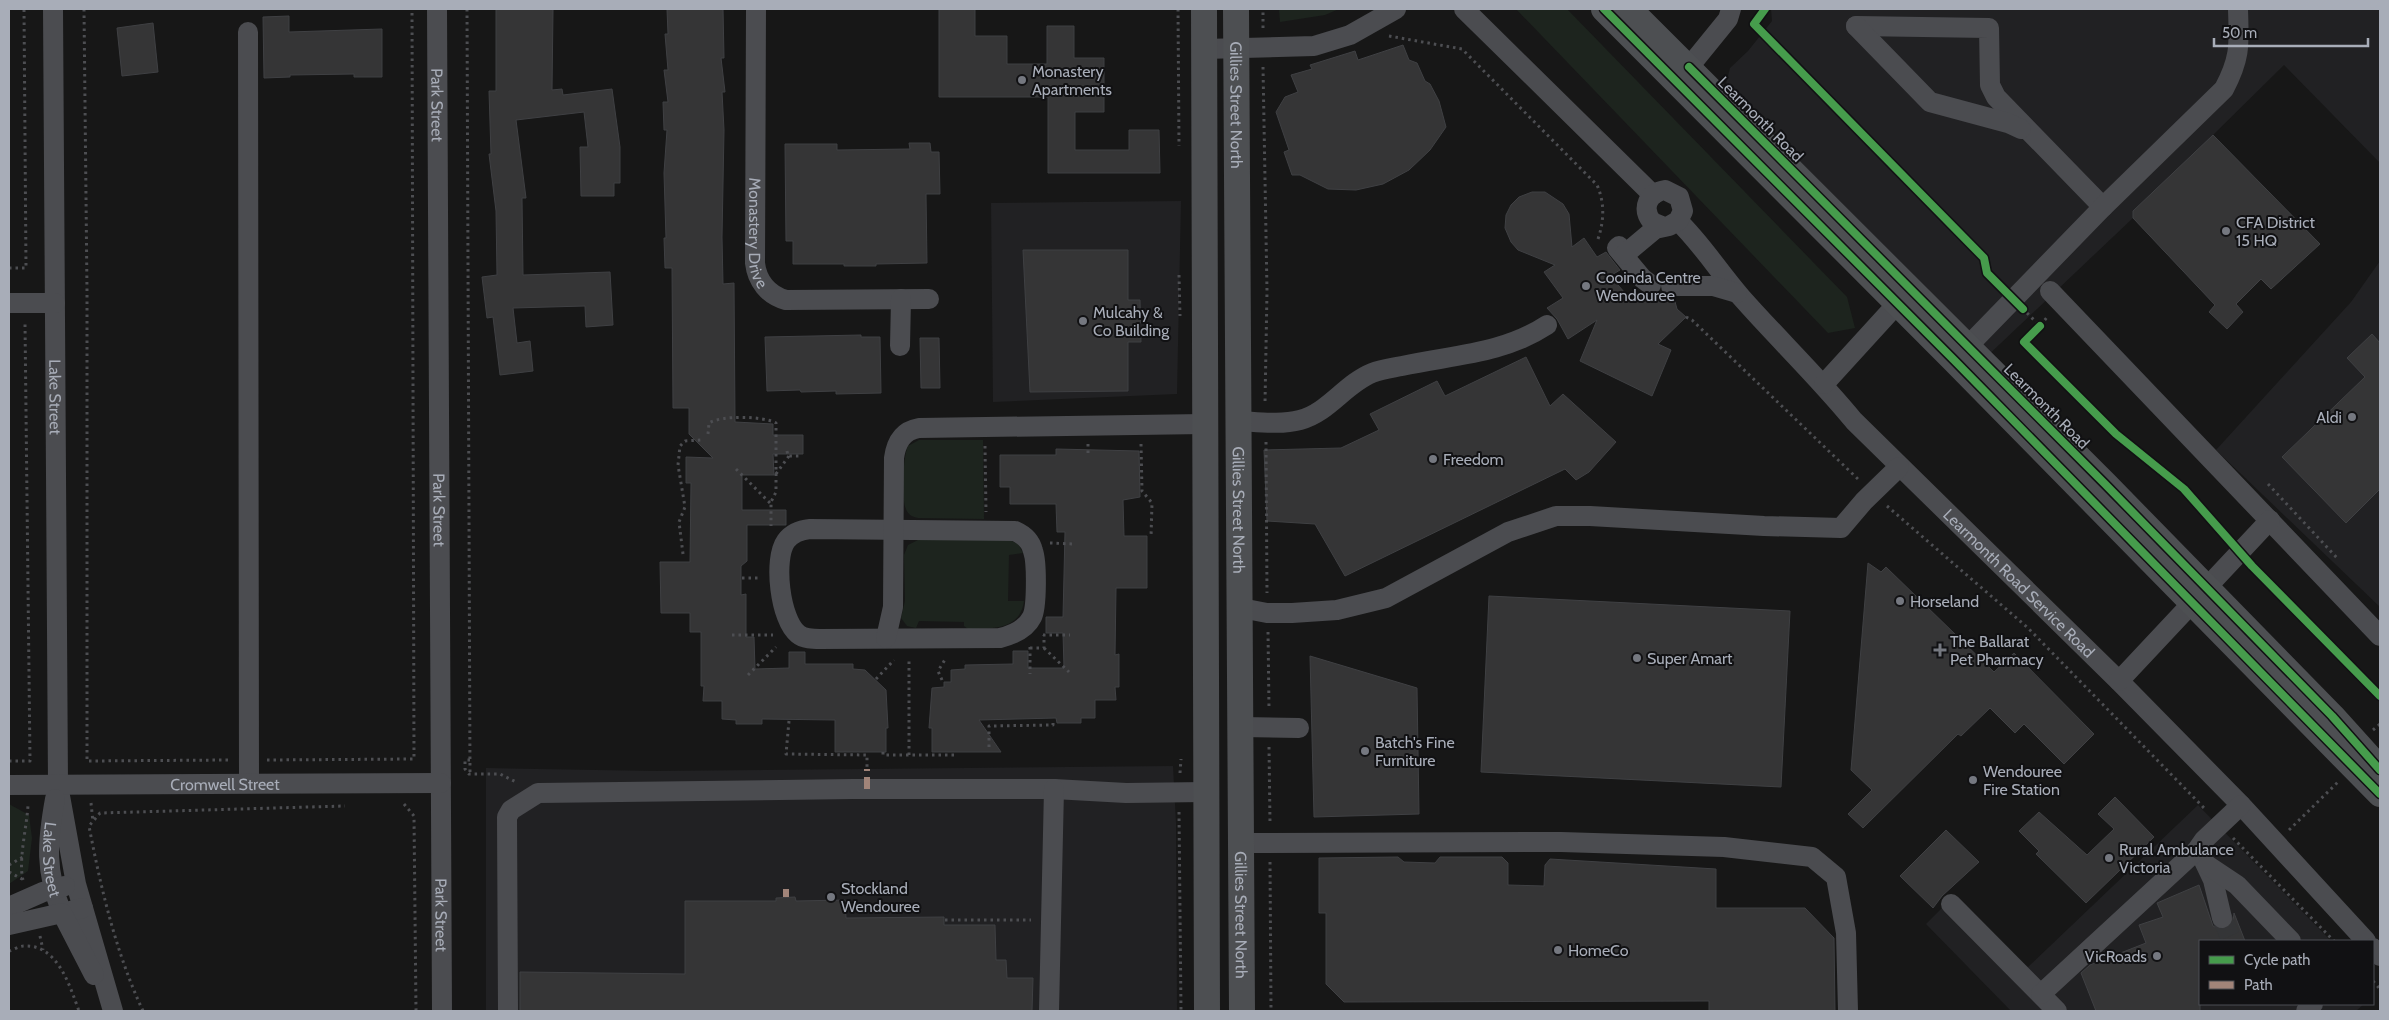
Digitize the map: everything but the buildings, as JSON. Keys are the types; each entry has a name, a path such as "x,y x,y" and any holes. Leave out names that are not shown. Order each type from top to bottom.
{"main road":[{"name":"Gillies Street North","path":"1204,9 1207,1011"},
{"name":"Gillies Street North","path":"1236,9 1252,422 1241,608 1242,1011"},
{"name":"Learmonth Road","path":"1604,9 1683,74"},
{"name":"Learmonth Road","path":"1629,9 1683,74 2200,595 2332,716 2366,762 2380,794"},
{"path":"1206,792 1241,792"}],"street":[{"name":"Lake Street","path":"53,9 58,784 48,850 53,889 62,913 83,908"},
{"name":"Park Street","path":"437,9 442,1011"},
{"name":"Monastery Drive","path":"756,9 755,263 760,280 769,291 786,300 929,299"},
{"path":"1204,49 1237,50 1314,46 1350,35 1396,9"},
{"path":"1464,9 1650,203 1652,222 1671,224"},
{"path":"1683,74 1728,19 1731,9"},
{"path":"1961,353 2018,304 2103,207 2224,89 2235,68 2239,45 2238,9"},
{"path":"2029,134 2008,123 1930,102 1856,26 1988,28 1992,90 1996,97 2029,134 2103,207"},
{"path":"248,32 249,782"},
{"path":"1624,256 1655,229 1671,224 1682,212 1679,197 1665,190 1650,203 1641,224 1618,248 1624,256 1642,278 1651,285"},
{"name":"Learmonth Road Service Road","path":"1671,224 1692,234 1737,293 1824,384 1854,421 2119,681 2241,805 2363,940"},
{"path":"1671,286 1713,286 1737,293"},
{"path":"2050,291 2380,636"},
{"path":"1824,384 1904,297"},
{"path":"900,346 901,299"},
{"path":"9,303 55,303"},
{"path":"1252,422 1289,422 1306,418 1324,408 1356,381 1374,372 1439,358 1493,350 1523,340 1547,325"},
{"path":"886,638 893,607 894,451 900,438 913,429 1204,424"},
{"path":"1241,608 1267,613 1337,610 1386,598 1508,532 1556,516 1842,528 1872,493 1899,467"},
{"path":"2119,681 2270,520"},
{"path":"893,530 1004,530 1018,532 1030,543 1034,552 1033,616 1015,633 1002,638 815,639 800,635 790,625 781,600 781,556 785,542 791,535 800,531 893,530"},
{"path":"1241,727 1299,728"},
{"name":"Cromwell Street","path":"9,785 249,782 441,783"},
{"name":"Lake Street","path":"58,784 76,884 110,1005"},
{"path":"1049,1011 1054,789"},
{"path":"508,1011 507,819 509,812 537,796 671,790 1054,789 1126,793 1206,792"},
{"path":"2041,994 2202,857 2219,824 2241,805"},
{"path":"1241,843 1561,842 1724,847 1812,857 1836,877 1846,933 1848,1011"},
{"path":"2202,857 2216,890 2222,918"},
{"path":"2202,857 2237,885 2290,940"},
{"path":"9,907 53,889 76,884"},
{"path":"1951,904 2057,1011"},
{"path":"9,925 62,913 75,942 110,1005"}],"path":[{"path":"9,268 26,268 24,9"},
{"path":"84,9 87,291 87,761"},
{"path":"412,9 414,759"},
{"path":"467,9 470,774 504,775 537,796"},
{"path":"1263,9 1267,292 1252,422 1267,613 1271,1011"},
{"path":"1384,35 1462,49 1597,185 1603,208 1601,230 1597,244"},
{"path":"2018,304 2037,329 2050,314"},
{"path":"1686,317 1692,320 1872,493 2028,628 2333,940"},
{"path":"9,761 30,761 26,337 25,323 17,323"},
{"path":"708,434 709,423 721,418 748,418 776,423 776,492 771,505 771,534"},
{"path":"1141,438 1142,491 1152,504 1152,537"},
{"path":"683,554 679,522 685,507 678,465 679,448 685,441 701,440"},
{"path":"985,441 986,517"},
{"path":"776,474 789,456 788,451"},
{"path":"789,456 799,456"},
{"path":"736,469 771,505"},
{"path":"2268,484 2341,563"},
{"path":"1044,543 1074,544"},
{"path":"742,578 765,578"},
{"path":"1035,635 1070,634"},
{"path":"1044,635 1044,648"},
{"path":"1030,641 1030,674"},
{"path":"748,674 776,647"},
{"path":"1030,648 1044,648 1069,672"},
{"path":"942,680 938,675 939,668 951,652"},
{"path":"876,679 894,660"},
{"path":"909,660 909,755"},
{"path":"990,747 989,726 1053,725 1053,719"},
{"path":"789,721 786,754 867,755 867,768"},
{"path":"2257,862 2366,762 2375,740 2371,732 2380,724"},
{"path":"883,752 884,755 955,755"},
{"path":"396,804 406,804 414,816 416,1011"},
{"path":"143,1011 110,919 96,864 89,826 100,813 346,806"},
{"path":"9,865 22,856"},
{"path":"9,872 23,879"},
{"path":"945,920 1052,920"},
{"path":"9,951 24,946 43,950 65,974 79,1011"}],"shaded area":[{"path":"1279,9 1339,9 1325,15 1280,22"},
{"path":"1516,9 1567,9 1847,297 1855,328 1828,333"},
{"path":"1771,9 2380,9 2380,163 2284,65 2213,135 2320,244 2271,289 2261,279 2236,304 2243,312 2227,329 2209,312 2215,305 2133,218 1982,361 1722,100 1730,68 1748,51 1772,21"},
{"path":"1181,201 1177,394 993,402 991,203"},
{"path":"2380,261 2380,607 2216,450 2351,302"},
{"path":"919,440 983,440 984,519 918,518 909,514 904,504 903,487 908,446"},
{"path":"918,540 1010,540 1018,544 1023,553 1009,555 1008,601 1024,601 1017,618 1011,623 995,628 968,629 964,626 964,622 919,621 916,628 907,626 901,618 905,601 904,555 908,545"},
{"name":"Stockland Wendouree","path":"1173,766 1176,823 1177,1011 486,1011 486,768 655,771"},
{"path":"9,804 29,815 32,838 28,871 9,884"},
{"path":"2198,805 2330,940 2199,940 2199,1005 2363,1005 2356,1011 2011,1011 1926,924 1949,901 2028,967"}],"tunnel":[{"path":"2222,918 2232,940"}],"marked path":[{"path":"867,769 867,789"},
{"path":"786,889 786,897"}],"cycle path":[{"path":"1604,9 1954,360 2380,794"},
{"path":"1765,9 1754,24 1984,258 1987,273 2023,309"},
{"path":"1689,67 2105,484 2332,716 2380,770"},
{"path":"2040,326 2024,342 2116,434 2184,489 2252,566 2380,696"}],"place":[{"name":"Monastery Apartments","path":"1022,80"},
{"name":"CFA District 15 HQ","path":"2226,231"},
{"name":"Cooinda Centre Wendouree","path":"1586,286"},
{"name":"Mulcahy & Co Building","path":"1083,321"},
{"name":"Aldi","path":"2352,417"},
{"name":"Freedom","path":"1433,459"},
{"name":"Horseland","path":"1900,601"},
{"name":"The Ballarat Pet Pharmacy","path":"1940,650"},
{"name":"Super Amart","path":"1637,658"},
{"name":"Batch's Fine Furniture","path":"1365,751"},
{"name":"Wendouree Fire Station","path":"1973,780"},
{"name":"Rural Ambulance Victoria","path":"2109,858"},
{"name":"Stockland Wendouree","path":"831,897"},
{"name":"HomeCo","path":"1558,950"},
{"name":"VicRoads","path":"2157,956"}]}
